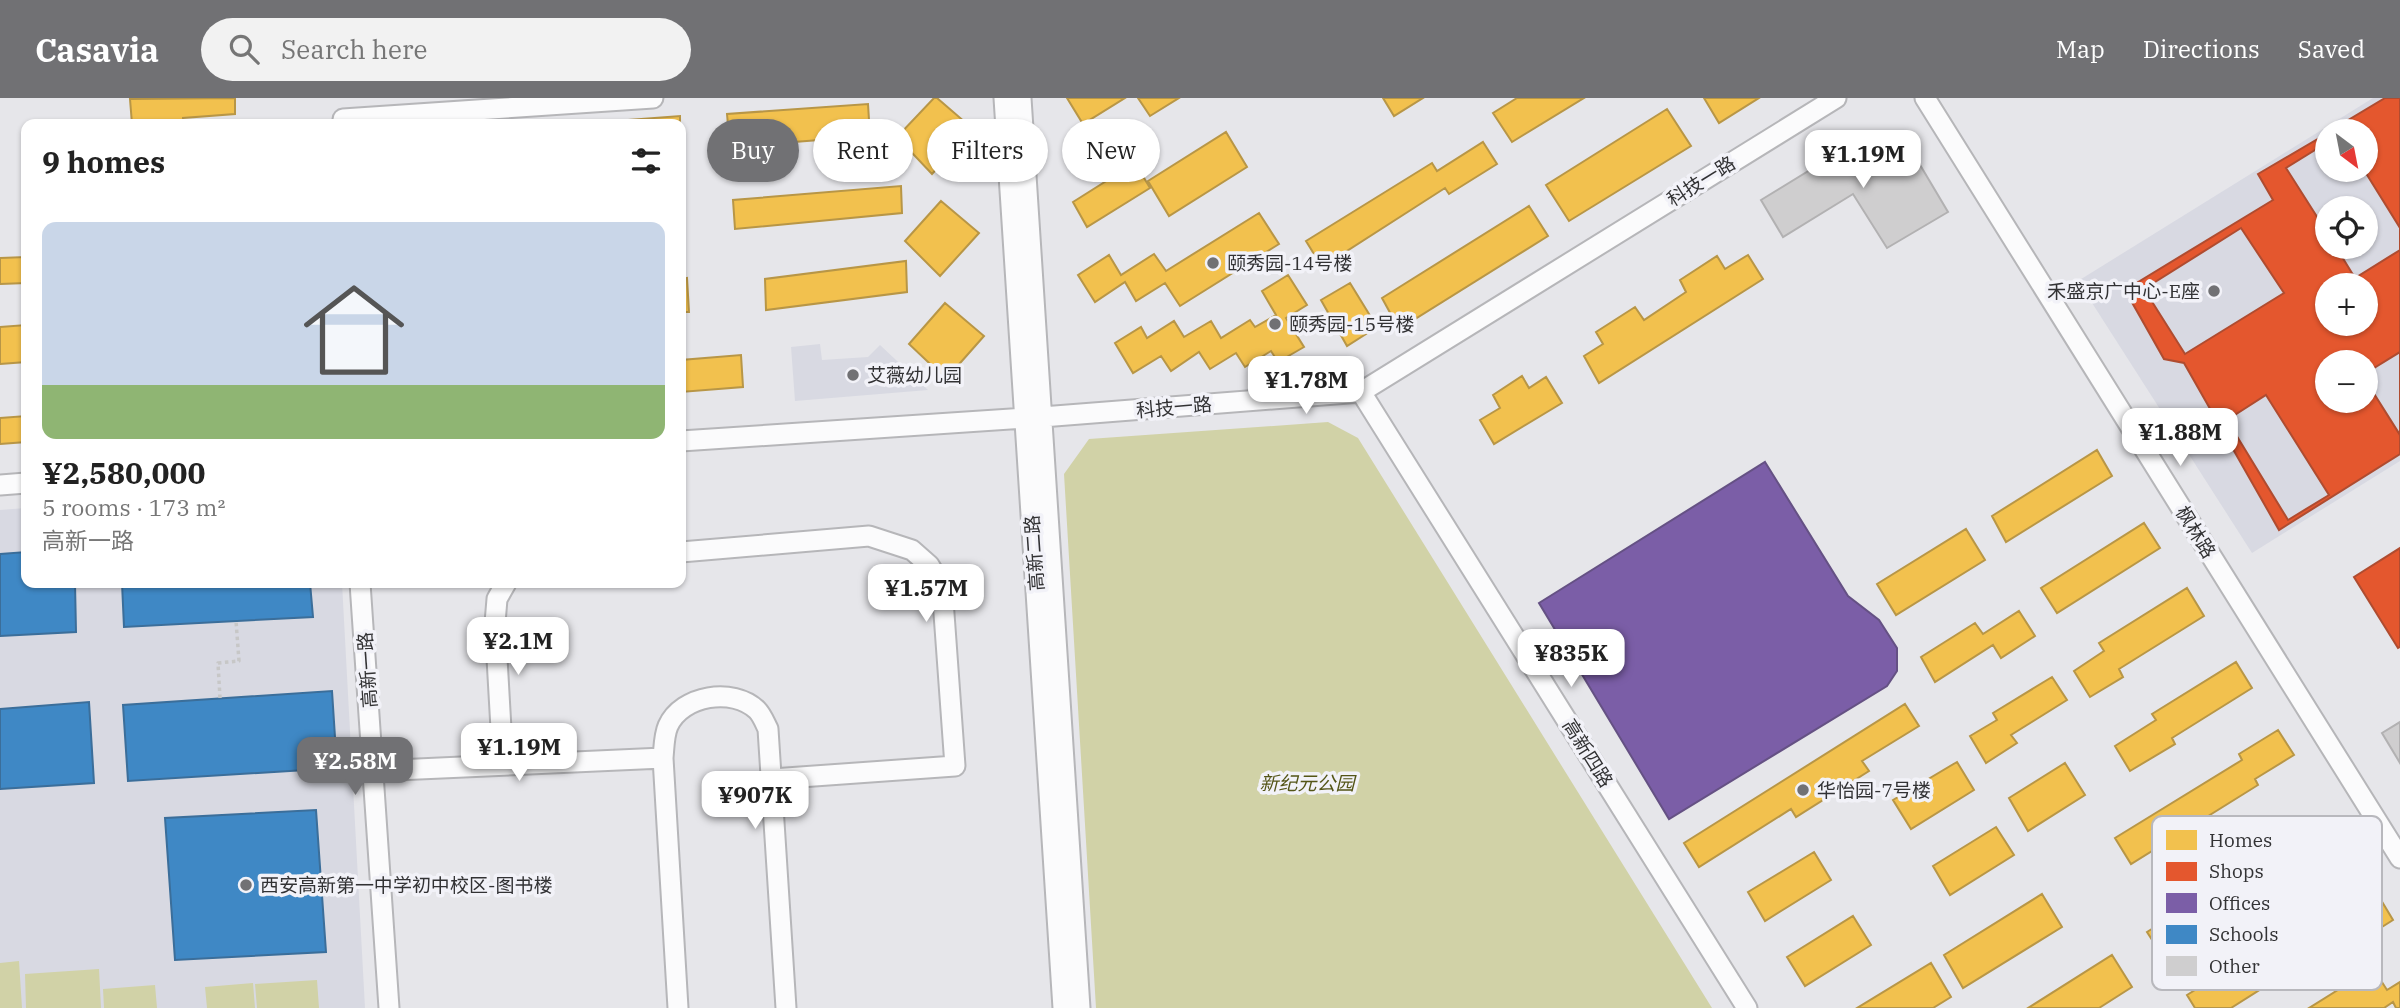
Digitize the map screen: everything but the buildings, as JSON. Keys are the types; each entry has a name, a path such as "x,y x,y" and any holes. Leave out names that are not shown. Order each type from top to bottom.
{"street":[{"path":"343,119 653,98"},
{"name":"高新二路","path":"1004,98 1034,418 1080,1008"},
{"name":"高新二路","path":"1021,98 1063,1008"},
{"name":"科技一路","path":"686,441 1034,418 1361,392 1836,98"},
{"name":"枫林路","path":"1925,98 2374,816"},
{"name":"高新四路","path":"1361,392 1747,1008"},
{"path":"0,485 21,483"},
{"path":"686,552 869,536 912,550 929,565 942,586 955,766 772,779"},
{"name":"高新一路","path":"360,588 389,1008"},
{"path":"503,588 497,599 495,623 503,764"},
{"path":"678,1008 663,758 668,726 684,705 716,696 740,699 759,711 768,729 786,1008"},
{"path":"374,771 663,758"},
{"name":"枫林路","path":"2382,829 2400,858"}],"path":[{"path":"220,698 218,663 239,661 236,621"}],"shaded area":[{"path":"2373,98 2400,98 2400,461 2252,553 2078,281 2315,134 2315,182 2378,182 2378,119 2339,119"},
{"name":"艾薇幼儿园","path":"820,344 822,360 868,357 880,345 928,390 795,401 791,347"},
{"path":"21,508 21,588 342,588 365,1008 0,1008 0,510"}],"green space":[{"name":"新纪元公园","path":"1328,422 1358,438 1712,1008 1096,1008 1064,474 1089,439"},
{"path":"19,961 22,1008 0,1008 0,963"},
{"path":"99,969 101,1008 26,1008 25,974"},
{"path":"317,980 319,1008 257,1008 255,984"},
{"path":"253,983 255,1008 207,1008 205,987"},
{"path":"155,985 157,1008 104,1008 103,989"}],"place":[{"name":"颐秀园-14号楼","path":"1213,263"},
{"name":"禾盛京广中心-E座","path":"2214,291"},
{"name":"颐秀园-15号楼","path":"1275,324"},
{"name":"艾薇幼儿园","path":"853,375"},
{"name":"华怡园-7号楼","path":"1803,790"},
{"name":"西安高新第一中学初中校区-图书楼","path":"246,885"}]}
